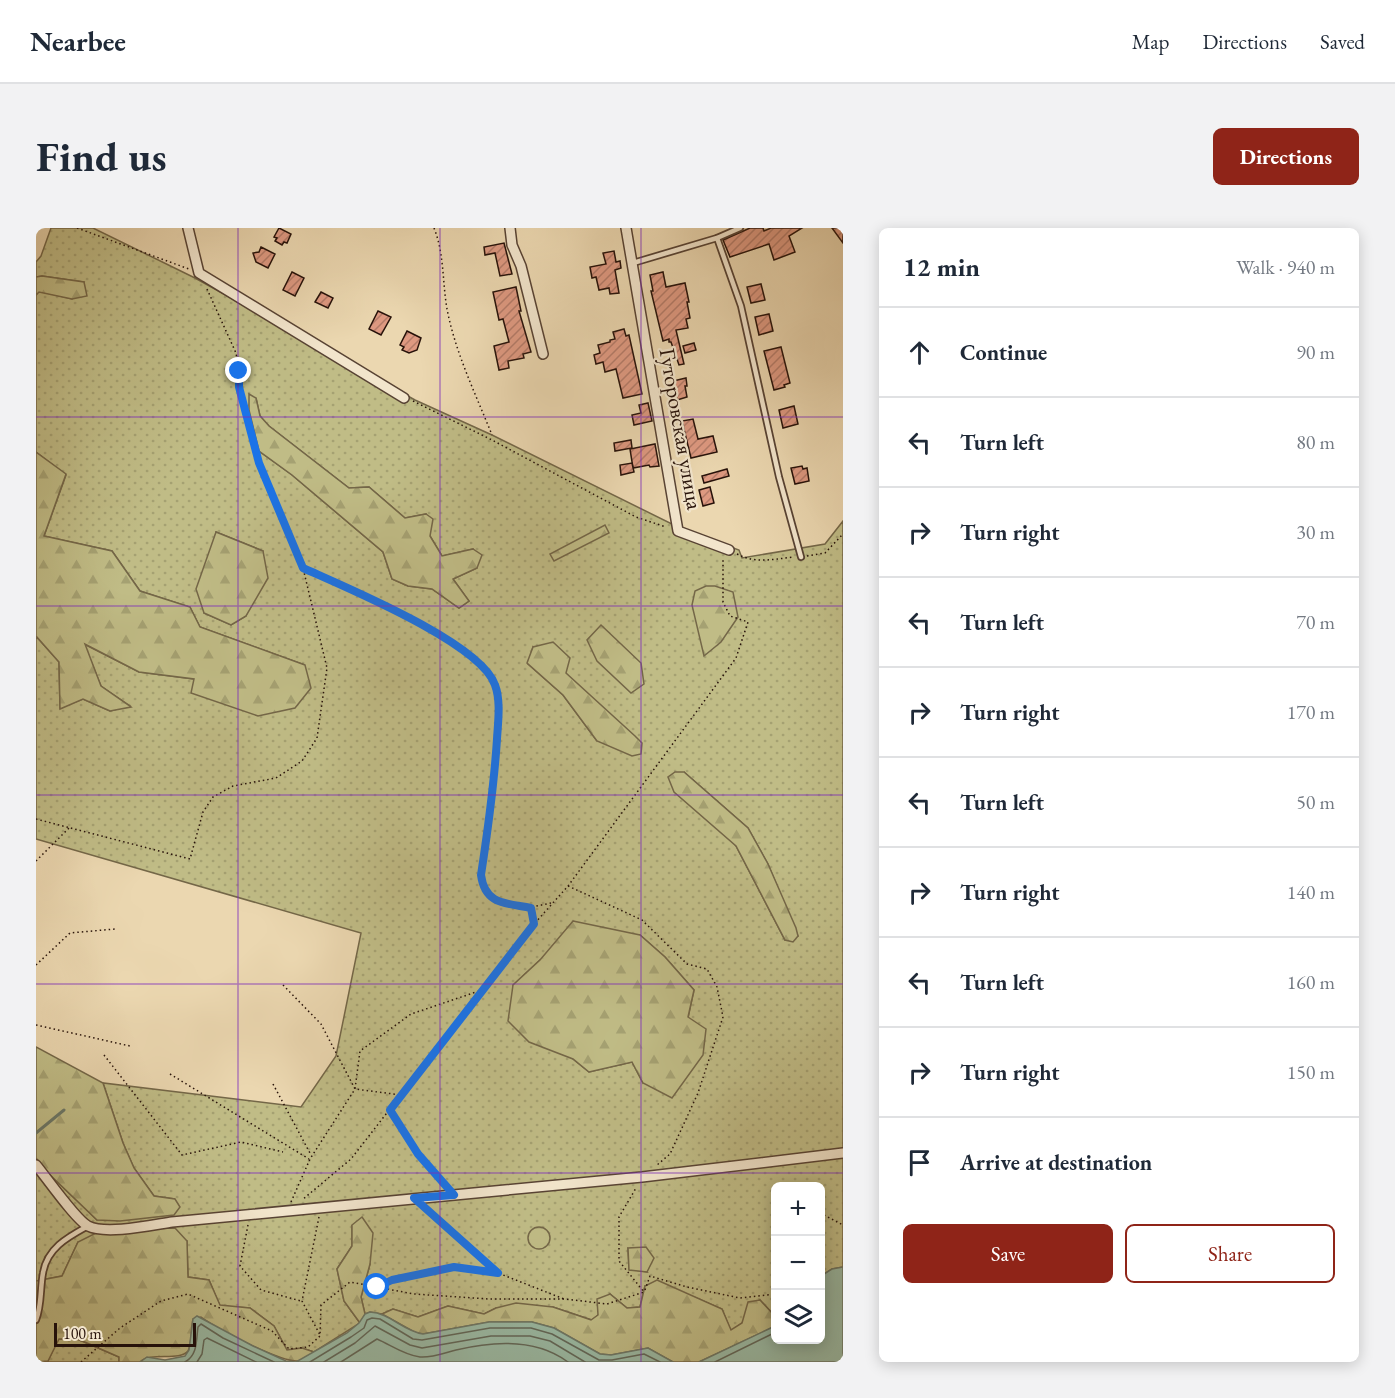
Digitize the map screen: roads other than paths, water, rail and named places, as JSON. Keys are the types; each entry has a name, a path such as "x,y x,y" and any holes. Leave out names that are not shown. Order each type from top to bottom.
{"street":[{"path":"188,228 200,273 404,398"},
{"path":"510,228 512,245 521,266 543,354"},
{"name":"Гуторовская улица","path":"626,228 678,531 729,550"},
{"path":"36,1165 88,1226 114,1230 250,1214 642,1177 843,1153"}],"lane":[{"path":"633,263 717,238 740,228"},
{"path":"717,238 741,306 774,455 801,556"},
{"path":"36,1320 43,1271 49,1256 56,1247 88,1226"}],"water":[{"path":"843,1267 843,1362 699,1362 771,1328 771,1344 825,1344 825,1273 832,1269"},
{"path":"370,1312 384,1315 423,1334 489,1322 532,1322 554,1328 600,1354 611,1355 648,1348 673,1362 296,1362 347,1333 359,1323 365,1314"},
{"path":"197,1316 253,1346 286,1361 296,1362 140,1362 147,1357 165,1360 185,1356 189,1350 193,1319"}],"waterway":[{"path":"36,1133 64,1110"}]}
